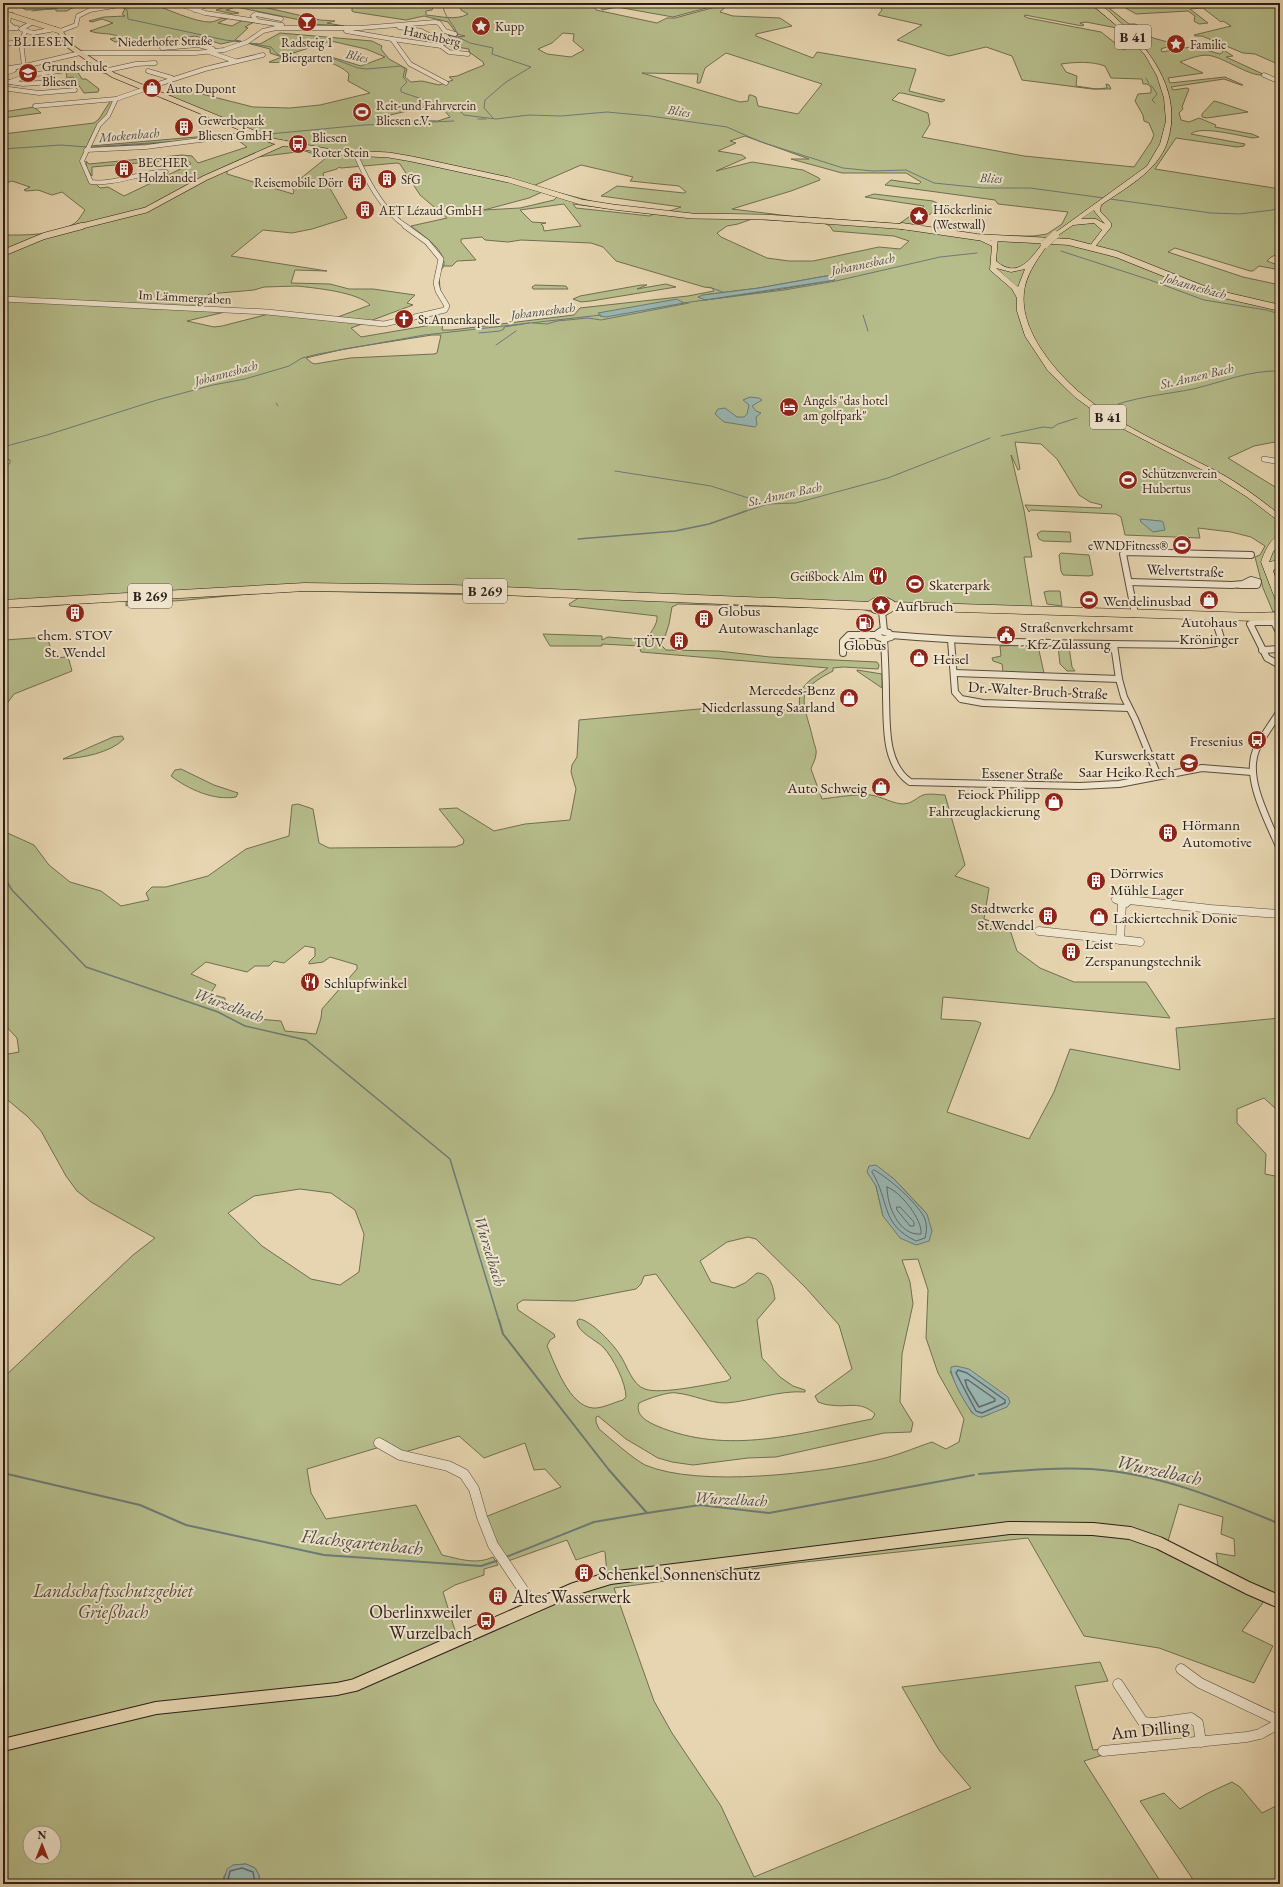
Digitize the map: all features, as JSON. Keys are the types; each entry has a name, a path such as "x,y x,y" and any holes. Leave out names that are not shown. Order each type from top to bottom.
{"highway":[{"name":"B 41","path":"1093,3 1116,20 1135,40 1151,61 1164,87 1169,104 1170,125 1162,147 1148,168 1071,223 1045,244 1030,264 1023,281 1020,297 1022,318 1033,344 1052,370 1097,410 1130,431 1214,474 1260,502 1280,521"},
{"path":"1098,205 1098,212 1108,223 1108,227 1093,244 1103,250"},
{"path":"1071,223 1084,220 1095,221 1102,224 1105,229"},
{"path":"977,237 994,241 993,270 1015,288 1020,297"},
{"path":"993,262 999,267 1011,270 1022,269 1030,264"},
{"path":"1280,538 1266,556 1265,562 1280,601"},
{"path":"1269,572 1274,565 1280,563"}],"main road":[{"path":"3,13 58,30 63,33 66,44 104,71 248,132 284,143 320,150 355,154 389,155 416,159 509,180 581,202 613,207 692,216 784,218 899,226 977,237"},
{"path":"273,140 276,143 274,147"},
{"path":"3,253 44,236 146,210 205,178 284,143"},
{"path":"994,241 1050,240 1093,244"},
{"path":"1103,250 1201,289 1231,298 1280,308"},
{"name":"B 269","path":"3,604 305,586 452,589 871,606 882,611 890,609 892,606"},
{"name":"B 269","path":"871,606 873,603 880,600 888,602 892,606 1135,614 1280,616 1280,611"},
{"path":"3,1745 156,1708 337,1689 355,1685 579,1587 610,1578 1010,1528 1059,1527 1113,1530 1130,1533 1159,1543 1248,1588 1280,1602"}],"street":[{"path":"21,28 25,32 39,33 58,30 74,26 77,22 77,17 85,12 131,3"},
{"path":"176,3 218,16 279,24 288,27"},
{"path":"195,10 210,4"},
{"path":"257,21 253,16 255,14 281,19"},
{"path":"12,15 9,17 8,23 14,28"},
{"path":"3,29 21,28 33,22"},
{"name":"Niederhofer Straße","path":"22,66 80,53 209,52 246,42 264,30 288,27 338,28 436,22 439,23 443,30 455,34"},
{"path":"387,25 413,29 429,35"},
{"name":"Harschberg","path":"338,28 369,36 415,41 441,46 449,52 468,54"},
{"path":"22,66 21,42 25,32"},
{"path":"392,39 410,64 446,82"},
{"path":"3,44 21,42"},
{"path":"140,52 155,48 198,45 219,50"},
{"path":"209,52 235,61"},
{"path":"35,106 116,99 172,78 263,55"},
{"path":"104,71 120,69 141,62 155,63"},
{"path":"3,69 22,66"},
{"path":"3,74 22,66"},
{"path":"10,82 29,75 98,66"},
{"path":"148,71 172,78"},
{"path":"1264,75 1280,82"},
{"path":"3,81 23,84 66,81"},
{"path":"3,91 23,84"},
{"path":"8,89 39,93 75,90"},
{"path":"116,99 108,116 99,125 83,158 83,164 91,182 104,182 141,173 166,172"},
{"path":"87,148 146,147 204,139 234,138 248,132"},
{"name":"Im Lämmergraben","path":"3,299 267,312 391,324 445,310 447,306 439,294 436,279 442,259 429,242 410,229 389,211 355,154"},
{"path":"1264,459 1280,462"},
{"name":"Welvertstraße","path":"1135,614 1123,553 1127,551 1250,555"},
{"name":"Welvertstraße","path":"1129,582 1240,585"},
{"path":"882,611 884,631"},
{"path":"884,631 891,635 951,640 1114,645 1212,644 1219,641 1221,638 1214,616"},
{"path":"1280,634 1277,622 1251,623 1262,650 1268,658 1280,665"},
{"path":"843,653 843,641 849,635 876,635 884,631"},
{"path":"876,635 879,638 884,639 890,638 891,635"},
{"name":"Essener Straße","path":"884,639 888,741 894,762 899,772 910,782 1080,786 1119,784 1202,768 1252,772"},
{"name":"Dr.-Walter-Bruch-Straße","path":"951,640 955,673 955,692 961,699 971,702 1128,708"},
{"path":"1114,645 1119,679 1128,708 1135,719 1158,776"},
{"path":"1262,650 1280,649"},
{"path":"955,673 1119,679"},
{"path":"1280,711 1256,751 1252,772 1255,786 1280,849"},
{"path":"1120,940 1126,901 1218,910 1280,914"},
{"path":"1039,931 1140,942"},
{"path":"380,1443 400,1455 448,1466 464,1474 474,1489 482,1517 493,1545 534,1606"},
{"name":"Am Dilling","path":"1182,1669 1200,1683 1280,1722"},
{"name":"Am Dilling","path":"1118,1684 1143,1722 1148,1724 1191,1718 1198,1723 1201,1742"},
{"name":"Am Dilling","path":"1103,1751 1247,1737 1260,1734 1280,1722"}],"green space":[{"path":"35,3 87,3 78,4 80,7 72,8 67,11 56,11 56,9 26,10 21,7"},
{"path":"150,3 189,18 205,22 229,18 218,23 232,26 243,20 254,22 245,27 248,28 235,40 245,42 234,41 221,44 195,36 134,46 125,40 115,42 110,39 119,37 116,35 90,31 113,23 102,19 92,22 89,21 104,17 125,16 122,14 125,9 120,6 128,8"},
{"path":"218,3 246,3 320,20 335,21 327,23 344,26 311,24 315,23 236,7 226,10 239,13 233,14 216,10 228,6"},
{"name":"Landschaftsschutzgebiet Grießbach","path":"352,3 430,3 430,6 433,7 432,10 426,11 426,15 453,18 468,14 461,10 460,6 448,3 592,3 596,10 657,23 667,18 675,18 730,3 720,12 733,16 780,18 792,26 756,34 756,36 813,58 817,52 916,69 909,91 945,100 942,102 899,93 892,100 928,113 930,124 922,137 1024,156 1134,167 1154,135 1149,123 1144,121 1143,115 1135,101 1138,94 1151,93 1151,87 1147,84 1143,84 1142,79 1111,78 1105,66 1083,62 1061,64 1066,72 1077,76 1076,86 1096,89 1022,80 1012,56 986,47 949,56 897,40 922,25 878,15 882,10 881,8 872,3 1228,3 1234,7 1248,3 1280,3 1280,65 1255,54 1243,53 1202,36 1195,36 1194,35 1231,26 1223,21 1221,22 1203,8 1190,9 1208,23 1199,24 1194,21 1195,16 1188,11 1136,14 1124,7 1109,8 1129,24 1135,24 1150,31 1147,33 1153,38 1175,44 1161,49 1162,52 1207,44 1210,45 1199,48 1220,54 1223,52 1222,49 1233,56 1226,57 1265,75 1259,75 1246,71 1208,55 1180,62 1203,73 1168,78 1170,83 1225,77 1243,85 1224,79 1171,87 1173,90 1189,89 1182,107 1183,109 1179,113 1181,120 1189,122 1199,118 1216,125 1215,127 1252,134 1259,137 1253,138 1211,131 1196,132 1191,134 1245,144 1244,146 1237,147 1176,138 1155,169 1280,189 1280,253 1271,257 1267,261 1280,266 1280,270 1259,266 1253,271 1250,271 1175,248 1168,252 1243,277 1280,285 1280,441 1254,446 1228,458 1280,490 1280,609 1273,612 1263,588 1255,557 1260,555 1265,546 1251,537 1231,532 1198,528 1200,538 1125,535 1121,517 1116,514 1031,510 1029,512 1025,505 1101,508 1102,505 1090,502 1079,495 1057,459 1041,444 1015,442 1020,469 1018,470 1011,455 1024,510 1032,557 1024,557 1033,613 894,609 889,612 878,614 862,609 678,604 672,607 669,624 662,646 666,650 718,651 770,657 877,662 879,665 878,669 843,667 833,668 833,671 811,685 806,692 804,699 805,706 816,751 811,769 822,799 853,795 871,795 904,804 912,802 923,795 945,795 965,865 955,876 989,888 984,919 999,924 1010,930 1017,951 1040,968 1074,982 1146,982 1170,1018 943,997 941,1019 976,1021 981,1023 947,1112 1029,1139 1054,1092 1070,1049 1180,1070 1176,1028 1280,1018 1280,1108 1276,1109 1264,1098 1237,1109 1237,1123 1266,1154 1265,1174 1280,1177 1280,1596 1270,1593 1242,1631 1273,1646 1254,1683 1159,1648 1084,1636 1028,1538 796,1563 614,1588 654,1701 672,1733 721,1806 754,1877 971,1788 939,1750 902,1687 1100,1662 1108,1681 1075,1686 1093,1750 1103,1749 1106,1754 1084,1761 1162,1884 259,1884 259,1875 255,1868 246,1864 233,1865 224,1876 223,1884 3,1884 3,1378 133,1255 155,1238 91,1202 77,1191 66,1176 41,1131 28,1117 3,1096 3,1055 19,1052 17,1038 3,1023 3,831 34,845 49,865 70,882 101,891 121,906 149,900 146,893 152,887 166,887 208,876 246,849 289,836 292,805 298,804 313,809 319,843 329,848 455,847 463,844 464,840 439,809 457,808 494,831 525,824 570,820 576,789 571,772 572,765 577,757 579,720 721,707 745,707 795,711 800,708 800,694 806,684 828,668 641,652 639,646 602,644 602,646 550,646 543,634 602,636 602,640 608,637 645,640 653,629 657,619 657,616 570,606 569,604 580,597 306,591 149,602 126,606 126,600 46,606 3,607 3,468 10,463 10,460 3,459 3,235 49,233 75,223 85,210 62,192 52,195 38,190 26,191 24,190 30,187 12,181 3,184 3,134 94,123 99,119 111,100 114,101 107,116 98,124 81,161 89,182 96,184 100,188 108,187 124,196 191,164 187,159 183,159 92,167 92,176 87,169 86,161 89,164 182,155 192,156 198,163 247,147 235,138 90,148 90,146 208,136 257,137 162,98 186,90 253,107 290,108 320,105 370,93 348,81 349,74 339,66 332,63 302,57 280,62 269,62 282,57 270,53 270,49 247,43 260,44 280,33 372,41 382,46 381,49 389,59 407,69 405,77 411,82 422,81 439,85 453,80 449,77 457,76 484,65 483,62 469,52 469,49 420,41 437,42 432,41 451,38 448,35 456,37 465,36 457,34 448,22 424,16 406,20 352,11","holes":["1024,16 1082,26 1084,25 1080,23 1086,22 1117,28 1132,44 1124,50 1101,32 1028,18","563,33 574,34 573,41 584,50 571,57 547,54 538,49 552,43","331,41 366,49 385,57 361,66 328,56 290,54","726,53 822,84 798,114 758,106 756,97 751,95 749,95 748,101 740,102 642,73 698,74 697,83 700,83 705,68","433,105 443,109 450,117 438,121 391,120 388,118 390,115","745,136 809,159 791,159 842,173 906,173 921,182 919,184 891,180 885,185 995,200 998,204 1068,212 1062,224 1047,234 1034,236 982,236 914,225 939,208 990,214 937,206 937,203 933,201 874,194 865,197 924,206 899,224 789,216 732,209 791,191 820,180 819,178 803,170 752,162 716,171 746,158 742,155 718,151 736,143 730,141","305,151 326,158 300,179 292,188 294,191 293,194 227,174 227,170 257,157","400,164 420,195 447,218 411,226 427,238 441,253 444,265 438,265 436,272 436,280 440,290 439,273 444,266 452,266 457,261 476,260 461,242 461,239 482,237 485,240 508,242 521,240 591,243 603,247 616,261 704,287 712,288 714,291 688,296 580,308 574,315 452,330 442,330 443,323 361,337 351,328 413,305 407,303 415,295 373,289 349,289 330,284 291,283 295,270 327,271 231,256 263,230 292,233 312,229 347,218 324,178 323,173 339,167","581,165 633,177 630,181 679,186 686,192 617,186 601,196 681,207 667,212 602,204 533,186","542,192 557,197 554,200 520,208 484,210 529,198","564,204 581,226 544,231 541,224 546,223 532,222 520,210","573,204 653,214 650,216 576,208","752,219 824,223 830,226 833,231 894,236 909,241 900,249 879,247 813,261 789,261 767,258 721,237 717,233 727,226","826,276 830,276 834,280 705,300 703,295 759,288","297,286 325,289 346,294 356,297 370,305 335,318 195,308 209,294 254,290 264,287","225,312 269,314 214,327 187,321","432,335 441,335 437,353 434,354 350,358 315,364 306,358 344,349","305,946 315,948 315,956 309,964 323,962 330,957 357,965 357,969 322,1009 316,1034 285,1031 281,1021 258,1019 225,1005 225,998 210,994 216,985 191,974 206,962 247,972 255,966 269,966 274,961 284,963","876,1166 894,1179 927,1214 883,1216 876,1186","300,1189 331,1193 355,1210 364,1234 359,1272 340,1285 311,1279 262,1246 228,1213 254,1196","748,1237 756,1239 806,1288 839,1325 852,1369 815,1396 818,1402 836,1406 854,1405 864,1407 875,1414 872,1419 791,1435 737,1441 710,1440 684,1435 657,1426 642,1417 638,1407 639,1403 669,1393 683,1394 714,1402 726,1403 775,1394 805,1392 805,1390 793,1386 780,1377 762,1358 757,1320 775,1299 772,1286 768,1278 765,1275 757,1273 745,1283 734,1288 711,1282 700,1261 727,1242","918,1259 928,1290 926,1338 938,1373 964,1419 959,1442 946,1449 932,1442 884,1458 824,1470 760,1476 696,1476 668,1472 645,1465 599,1429 596,1422 596,1417 598,1416 626,1439 658,1458 693,1465 748,1458 776,1457 884,1433 911,1432 913,1423 900,1402 902,1354 913,1304 910,1282 902,1260","656,1274 731,1378 727,1381 673,1390 652,1391 645,1389 640,1387 633,1379 620,1355 608,1339 596,1328 584,1320 579,1319 577,1321 580,1329 587,1336 600,1344 611,1357 624,1385 626,1397 623,1400 593,1408 584,1406 577,1400 564,1383 547,1346 550,1340 555,1337 554,1334 518,1310 517,1304 523,1300 574,1301 636,1289 641,1284 644,1276","950,1371 990,1414 982,1417 972,1413 959,1391","459,1436 484,1458 525,1443 534,1470 545,1469 561,1487 485,1517 494,1540 508,1561 567,1540 576,1560 603,1551 605,1552 607,1573 550,1594 457,1637 443,1592 455,1585 484,1575 484,1569 498,1565 493,1557 480,1561 474,1561 462,1560 442,1555 416,1505 326,1519 311,1493 307,1469 389,1445 405,1452","1179,1504 1223,1517 1221,1534 1234,1539 1235,1556 1216,1553 1218,1566 1168,1541"]},
{"path":"599,3 700,3 710,7 673,17 617,7 602,10"},
{"path":"77,71 82,79 86,79 99,89 98,92 84,93 73,77 67,78 66,72"},
{"path":"1106,84 1109,85 1111,89 1096,89 1107,88"},
{"path":"1214,101 1248,112 1207,118 1202,117 1202,114"},
{"path":"34,107 41,113 3,118 3,112"},
{"path":"666,284 676,287 591,301 581,302 573,299 580,296 641,285 647,285 637,289"},
{"path":"535,285 566,286 568,289 533,289 532,287"},
{"path":"1041,531 1070,532 1071,542 1043,541 1039,539 1037,534"},
{"path":"1061,553 1089,555 1093,575 1063,575 1059,555"},
{"path":"1060,591 1062,606 1047,604 1044,592"},
{"path":"47,637 54,658 66,657 69,660 72,671 14,694 3,709 3,644 5,640"},
{"path":"1000,646 1038,646 1044,673 1003,672 1002,664 993,661 992,658 1001,656"},
{"path":"1058,646 1069,647 1072,667 1075,671 1067,671 1060,664"},
{"path":"857,671 882,674 882,688"},
{"path":"122,736 124,739 118,744 104,751 87,756 63,759 113,737"},
{"path":"181,769 214,785 238,793 236,797 228,798 210,796 202,793 171,776 175,770"},
{"path":"1232,1782 1240,1787 1262,1813 1280,1804 1280,1884 1196,1884 1140,1801 1164,1793 1180,1809 1208,1793"}],"water":[{"path":"830,276 835,280 705,300 698,297 703,295 759,288"},
{"path":"677,299 684,303 606,317 600,316 598,313"},
{"path":"750,397 759,398 762,400 752,406 756,411 761,413 756,417 757,425 755,427 724,422 715,414 718,409 725,408 737,417 744,417 747,414 749,405 743,400"},
{"path":"1140,519 1161,521 1163,522 1165,530 1153,532 1141,522"},
{"path":"876,1165 894,1179 927,1214 932,1231 929,1241 916,1245 900,1238 883,1216 876,1186 867,1172 869,1166"},
{"path":"956,1366 969,1369 1008,1397 1010,1402 1007,1407 982,1417 975,1415 963,1399 953,1377 951,1367"},
{"path":"246,1864 255,1868 259,1875 259,1884 223,1884 227,1869 233,1865"}],"waterway":[{"path":"32,11 58,8 79,3"},
{"name":"Blies","path":"118,3 127,10 128,19 225,40 243,42"},
{"path":"443,3 443,8 455,28 458,37 470,43 493,48 492,54 531,67 506,82 485,100 484,108 493,118"},
{"name":"Blies","path":"249,43 271,47 278,55 334,59 358,68 367,69 401,66 405,69 403,77 407,82 401,88 401,92 461,112 464,115 496,119 529,115 561,116 607,112 650,116 727,127 761,142 843,168 873,171 906,170 934,183 983,188 1030,188 1104,198"},
{"path":"1146,78 1149,84"},
{"path":"1151,85 1157,94 1152,100 1155,103"},
{"name":"Mockenbach","path":"478,119 486,119"},
{"name":"Mockenbach","path":"269,134 364,125 454,121"},
{"name":"Mockenbach","path":"234,137 257,137"},
{"name":"Mockenbach","path":"91,147 179,141"},
{"name":"Mockenbach","path":"3,149 61,145 87,147"},
{"name":"Blies","path":"1110,199 1211,213 1240,214 1280,209"},
{"name":"Johannesbach","path":"1061,251 1150,280 1204,300 1266,310 1280,314"},
{"name":"Johannesbach","path":"682,303 784,290 836,281 940,257 977,253"},
{"path":"709,287 723,292"},
{"path":"533,323 547,324 557,321 588,318 601,320 689,303"},
{"name":"Johannesbach","path":"526,323 601,315"},
{"path":"863,315 868,331"},
{"name":"Johannesbach","path":"3,447 47,435 157,400 213,385 245,379 289,366 302,358 318,354 424,335 526,323"},
{"name":"Johannesbach","path":"479,333 500,331 504,329 504,327 526,323"},
{"path":"496,345 516,331"},
{"name":"St. Annen Bach","path":"1118,404 1146,397 1193,389 1247,374 1280,371"},
{"name":"St. Annen Bach","path":"1001,436 1043,427 1052,428 1058,424 1077,418"},
{"name":"St. Annen Bach","path":"745,511 768,504 796,503 888,478 990,438"},
{"path":"615,471 711,486 767,504"},
{"name":"St. Annen Bach","path":"578,539 675,531 709,524 745,511"},
{"name":"Wurzelbach","path":"3,875 12,890 86,967 218,1012 245,1026 306,1040 450,1159 499,1321"},
{"name":"Wurzelbach","path":"499,1320 503,1334 609,1470 647,1513"},
{"name":"Wurzelbach","path":"979,1474 1063,1469 1116,1471 1188,1489 1234,1505 1280,1524"},
{"name":"Flachsgartenbach","path":"3,1473 140,1505 186,1525 324,1555 481,1566 499,1560"},
{"name":"Wurzelbach","path":"647,1513 700,1505 769,1513 974,1475"},
{"name":"Flachsgartenbach","path":"506,1557 594,1522 647,1513"}],"place":[{"name":"Radsteig 1 Biergarten","path":"307,22"},
{"name":"Kupp","path":"481,26"},
{"name":"Familie","path":"1176,44"},
{"name":"Grundschule Bliesen","path":"28,73"},
{"name":"Auto Dupont","path":"152,88"},
{"name":"Reit-und Fahrverein Bliesen e.V.","path":"362,112"},
{"name":"Gewerbepark Bliesen GmbH","path":"184,127"},
{"name":"Bliesen Roter Stein","path":"298,144"},
{"name":"BECHER Holzhandel","path":"124,169"},
{"name":"SfG","path":"387,179"},
{"name":"Reisemobile Dörr","path":"357,182"},
{"name":"AET Lézaud GmbH","path":"365,210"},
{"name":"Höckerlinie (Westwall)","path":"919,216"},
{"name":"St.Annenkapelle","path":"404,319"},
{"name":"Angels \"das hotel am golfpark\"","path":"789,407"},
{"name":"Schützenverein Hubertus","path":"1128,480"},
{"name":"eWNDFitness®","path":"1182,545"},
{"name":"Geißbock Alm","path":"878,576"},
{"name":"Skaterpark","path":"915,584"},
{"name":"Wendelinusbad","path":"1089,600"},
{"name":"Autohaus Kröninger","path":"1209,600"},
{"name":"Aufbruch","path":"881,605"},
{"name":"ehem. STOV St. Wendel","path":"75,613"},
{"name":"Globus Autowaschanlage","path":"704,619"},
{"name":"Globus","path":"865,623"},
{"name":"Straßenverkehrsamt - Kfz-Zulassung","path":"1006,635"},
{"name":"TÜV","path":"679,641"},
{"name":"Heisel","path":"919,658"},
{"name":"Mercedes-Benz Niederlassung Saarland","path":"849,698"},
{"name":"Fresenius","path":"1257,740"},
{"name":"Kurswerkstatt Saar Heiko Rech","path":"1189,763"},
{"name":"Auto Schweig","path":"881,787"},
{"name":"Feiock Philipp Fahrzeuglackierung","path":"1054,802"},
{"name":"Hörmann Automotive","path":"1168,833"},
{"name":"Dörrwies Mühle Lager","path":"1096,881"},
{"name":"Stadtwerke St.Wendel","path":"1048,916"},
{"name":"Lackiertechnik Donie","path":"1099,917"},
{"name":"Leist Zerspanungstechnik","path":"1071,952"},
{"name":"Schlupfwinkel","path":"310,982"},
{"name":"Schenkel Sonnenschutz","path":"584,1573"},
{"name":"Altes Wasserwerk","path":"498,1596"},
{"name":"Oberlinxweiler Wurzelbach","path":"486,1621"}],"district":[{"name":"BLIESEN","path":"44,41"}]}
